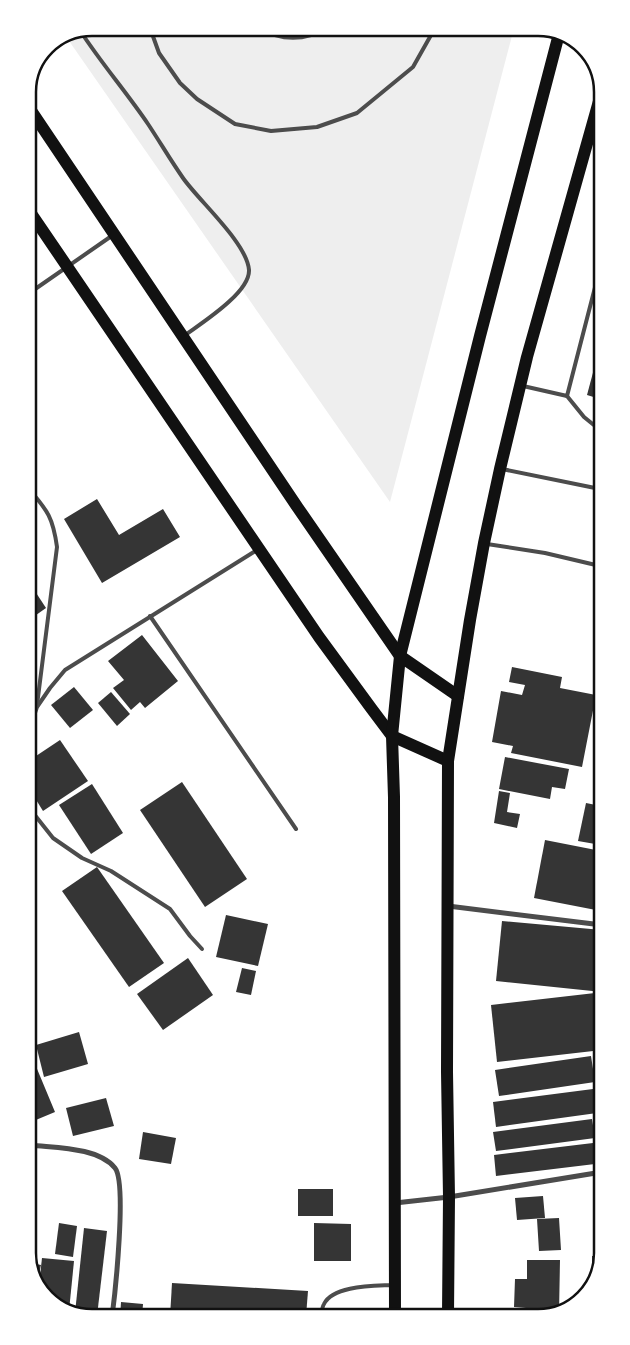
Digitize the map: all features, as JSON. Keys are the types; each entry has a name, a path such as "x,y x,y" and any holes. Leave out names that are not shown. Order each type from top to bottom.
{"main road":[{"path":"395,1309 392,736 400,656 480,336 557,40"},
{"path":"36,118 182,337 400,656 458,696"},
{"path":"448,1309 449,1197 446,1072 448,761 484,543 500,469 521,385 594,119"},
{"path":"36,222 319,638 392,736 448,761"}],"street":[{"path":"448,906 594,925"},
{"path":"36,1146 70,1149 90,1154 103,1159 115,1169 120,1184 118,1271 113,1309"},
{"path":"394,1203 449,1197 594,1173"}],"lane":[{"path":"153,36 159,53 180,83 197,99 236,124 271,131 317,128 357,113 413,67 430,36"},
{"path":"282,36 293,38 305,36"},
{"path":"85,37 148,124 184,180 231,236 243,254 249,270 247,281 229,303 182,337"},
{"path":"36,288 115,234"},
{"path":"567,396 594,291"},
{"path":"521,385 567,396 584,417 594,425"},
{"path":"500,469 594,488"},
{"path":"36,497 46,508 54,526 57,547 36,710"},
{"path":"484,543 544,553 594,565"},
{"path":"37,707 65,670 259,549"},
{"path":"150,616 296,829"},
{"path":"36,817 53,838 82,858 111,871 135,885 170,909 202,950"},
{"path":"322,1309 324,1302 336,1293 353,1287 394,1284"}],"shaded area":[{"path":"92,36 512,36 390,502 69,41"}],"building":[{"path":"594,369 594,397 587,395"},
{"path":"97,499 119,535 163,509 180,537 102,583 64,519"},
{"path":"36,593 46,608 36,615"},
{"path":"142,635 178,681 145,708 140,702 131,710 113,688 124,680 108,661"},
{"path":"512,667 562,677 560,688 594,695 594,705 582,767 511,753 513,746 492,742 501,691 522,695 525,685 509,682"},
{"path":"74,687 93,710 70,728 51,705"},
{"path":"111,692 130,714 117,726 98,703"},
{"path":"60,740 88,781 43,811 36,800 36,756"},
{"path":"505,757 569,769 565,789 552,787 550,799 499,789"},
{"path":"182,782 247,879 205,907 140,810"},
{"path":"92,784 123,833 91,854 59,805"},
{"path":"499,791 510,793 507,812 520,814 517,828 494,823"},
{"path":"586,803 594,805 594,844 578,841"},
{"path":"545,840 594,850 594,910 534,898"},
{"path":"97,867 164,963 129,987 62,891"},
{"path":"226,915 268,924 258,966 216,957"},
{"path":"502,921 594,929 594,991 496,981"},
{"path":"188,958 213,995 163,1030 137,994"},
{"path":"242,968 256,971 251,995 236,992"},
{"path":"594,993 594,1051 497,1062 491,1005"},
{"path":"79,1032 88,1064 44,1077 36,1045"},
{"path":"591,1056 594,1082 499,1096 495,1070"},
{"path":"36,1066 55,1112 36,1120"},
{"path":"593,1089 594,1113 496,1127 493,1102"},
{"path":"106,1098 114,1126 73,1136 66,1108"},
{"path":"592,1119 594,1138 496,1151 493,1132"},
{"path":"143,1132 176,1138 171,1164 139,1159"},
{"path":"593,1143 594,1164 496,1176 494,1155"},
{"path":"298,1189 333,1189 333,1216 298,1216"},
{"path":"543,1196 545,1218 517,1220 515,1198"},
{"path":"559,1218 561,1250 539,1251 537,1219"},
{"path":"59,1223 77,1226 73,1257 55,1254"},
{"path":"314,1223 351,1224 351,1261 314,1261"},
{"path":"84,1228 107,1231 98,1309 76,1306"},
{"path":"42,1258 74,1261 70,1304 53,1292 40,1274"},
{"path":"527,1260 560,1260 559,1305 538,1309 514,1307 515,1279 527,1279"},
{"path":"172,1283 308,1291 307,1309 170,1309"},
{"path":"121,1302 143,1304 143,1309 121,1309"}]}
